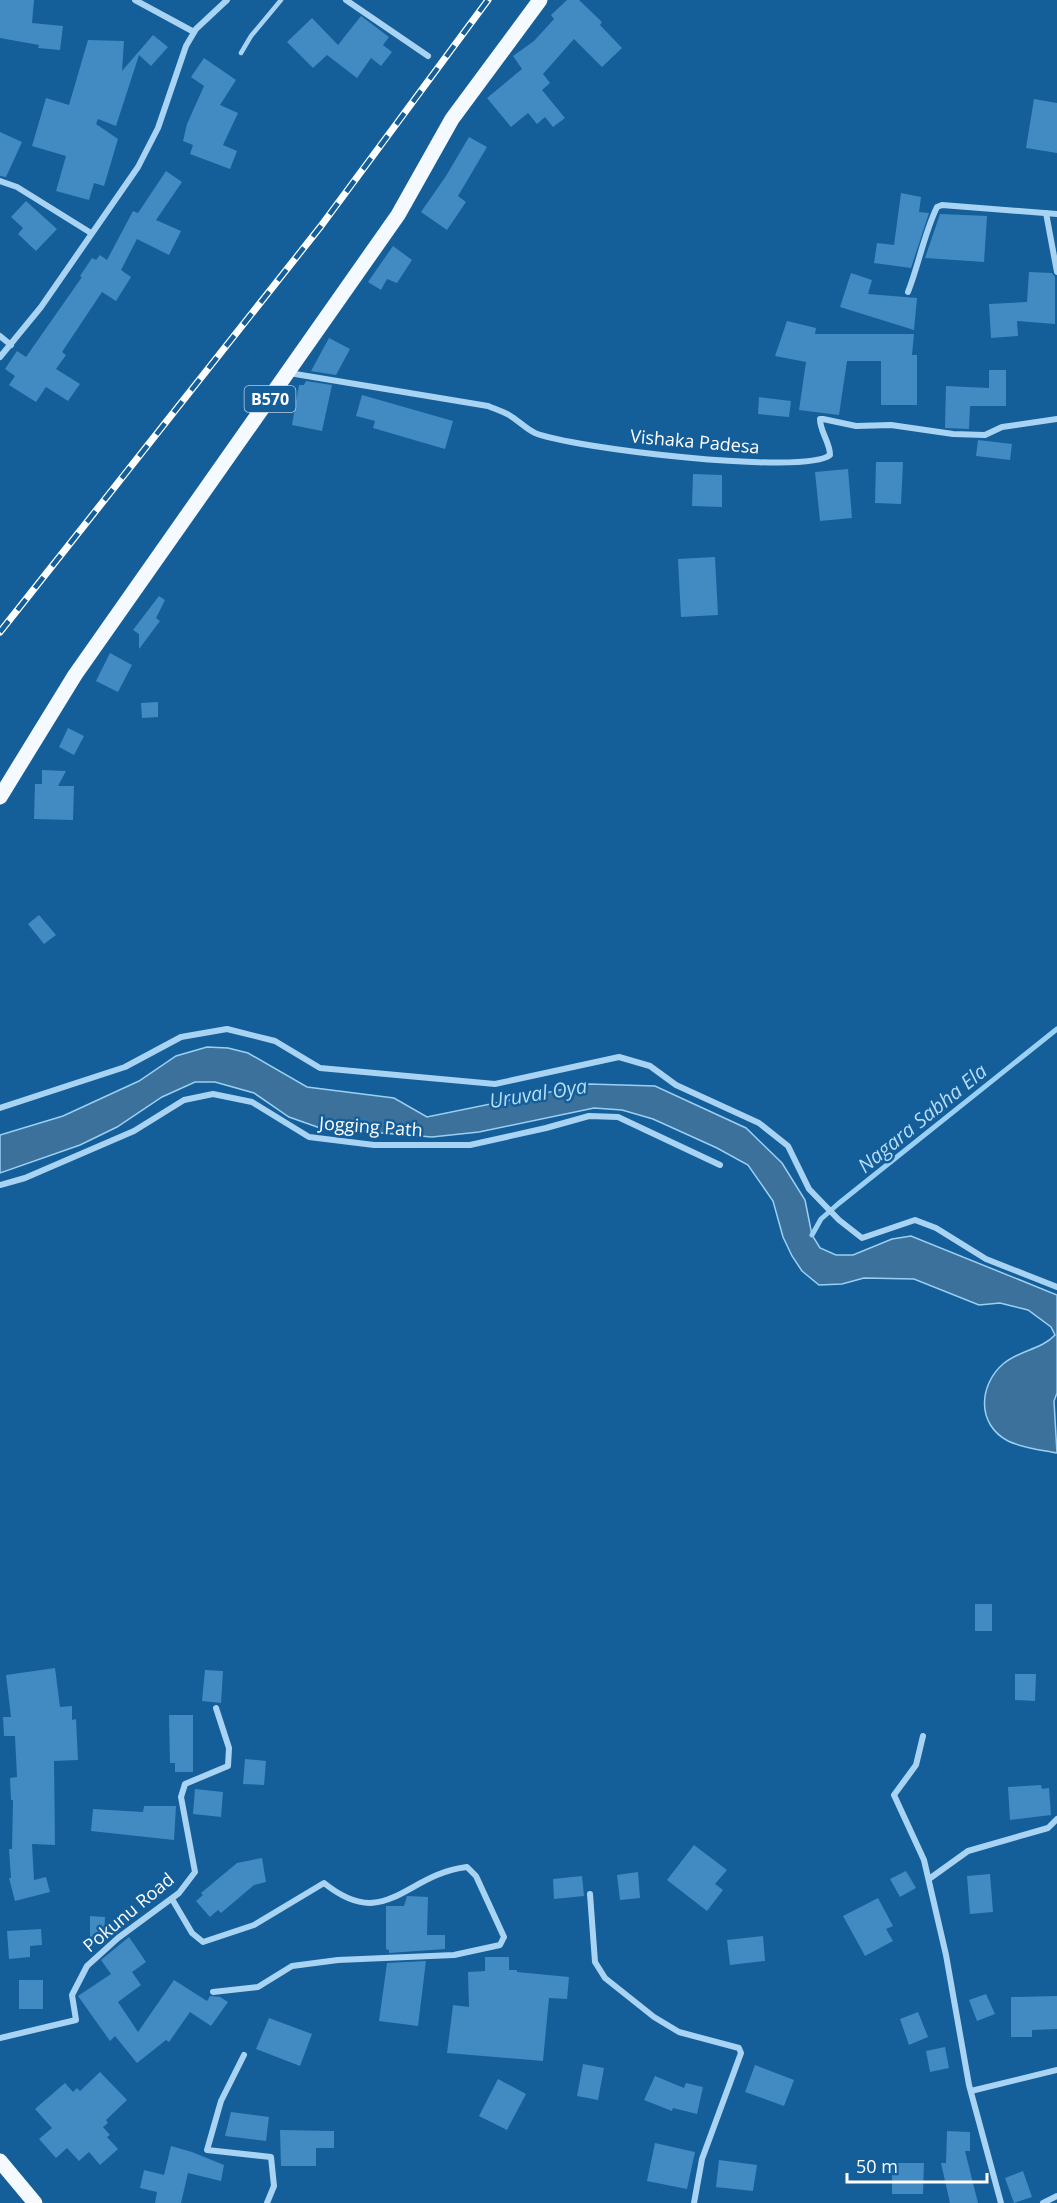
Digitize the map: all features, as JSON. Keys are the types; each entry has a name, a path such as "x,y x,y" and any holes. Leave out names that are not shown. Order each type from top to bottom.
{"main road":[{"name":"B570","path":"0,797 75,675 398,215 452,119 540,0"},
{"path":"0,2161 35,2203"}],"street":[{"path":"135,0 194,32"},
{"path":"0,357 41,307 138,167 153,138 186,46 194,32 227,0"},
{"path":"346,0 428,56"},
{"path":"0,181 17,187 91,233"},
{"path":"908,292 918,269 924,239 937,207 972,206 1057,214"},
{"path":"1046,213 1057,272"},
{"path":"0,336 10,345"},
{"name":"Vishaka Padesa","path":"288,373 488,406 509,415 535,433 630,452 758,463 798,463 826,458 830,455 830,449 821,429 820,419 823,418 856,426 891,425 953,434 985,435 1002,426 1057,419"},
{"path":"0,1108 125,1067 182,1037 227,1029 275,1041 320,1068 451,1081 495,1084 619,1057 650,1066 676,1085 759,1123 788,1146 809,1189 839,1220 862,1238 915,1220 936,1228 986,1259 1057,1287"},
{"name":"Jogging Path","path":"0,1185 25,1178 134,1131 184,1100 213,1094 252,1102 309,1137 374,1145 470,1145 589,1116 618,1117 720,1165"},
{"name":"Pokunu Road","path":"0,2038 76,2020 72,1995 87,1966 118,1938 172,1899 195,1872 181,1797 184,1784 228,1766 229,1748 216,1708"},
{"path":"923,1736 916,1765 894,1795 912,1828 928,1879 946,1955 971,2091 1001,2203"},
{"path":"928,1879 968,1851 1048,1828 1057,1819"},
{"path":"172,1899 192,1933 203,1942 254,1925 324,1883 342,1897 370,1904 391,1899 434,1875 467,1868 476,1876 504,1937 500,1945 454,1955 338,1960 292,1966 258,1987 213,1992"},
{"path":"590,1894 595,1962 605,1978 654,2017 679,2032 739,2048 741,2053 702,2159 694,2203"},
{"path":"244,2055 221,2101 207,2150 271,2157 273,2186 267,2203"},
{"path":"971,2091 1057,2070"},
{"path":"1043,2203 1057,2196"}],"lane":[{"path":"242,53 251,36 281,0"}],"water":[{"path":"207,1047 228,1048 248,1053 307,1087 394,1098 427,1117 589,1084 655,1086 746,1128 782,1163 805,1200 812,1235 820,1248 836,1255 853,1255 892,1239 911,1236 1057,1295 1057,1393 1054,1401 1057,1453 1008,1441 990,1425 984,1404 989,1382 995,1373 1009,1359 1049,1340 1055,1335 1051,1327 1028,1310 1000,1303 979,1305 914,1279 864,1278 842,1284 819,1285 802,1271 792,1256 783,1237 773,1201 748,1165 653,1119 622,1110 594,1108 479,1132 432,1137 320,1128 289,1117 254,1093 215,1082 195,1082 162,1097 117,1127 80,1145 0,1173 0,1135 63,1116 139,1081 176,1056"}],"building":[{"path":"0,0 34,0 32,23 63,26 60,50 38,48 39,45 0,38"},
{"path":"567,0 579,0 602,22 600,25 622,48 602,67 574,39 543,74 550,83 542,90 565,118 553,127 545,117 537,124 528,113 511,127 487,98 522,69 513,56 534,41 554,19 551,15"},
{"path":"361,16 389,37 383,45 392,52 381,66 371,58 357,78 327,55 313,68 287,42 312,18 338,45"},
{"path":"153,35 168,47 151,66 139,55 116,126 98,119 96,124 118,139 104,186 94,183 89,200 56,191 66,156 32,146 46,98 69,105 88,40 124,41 122,71"},
{"path":"204,58 236,80 220,105 238,113 223,145 237,151 230,169 190,154 193,145 183,141 187,124 204,86 191,77"},
{"path":"1034,99 1057,103 1057,153 1026,148"},
{"path":"0,132 22,142 6,177 0,176"},
{"path":"469,137 487,147 458,196 466,202 447,230 421,212"},
{"path":"166,171 182,182 156,220 181,231 169,255 137,239 121,270 131,277 116,301 102,292 62,352 66,355 56,369 80,384 68,401 46,387 36,402 9,385 15,376 5,369 17,351 26,357 82,277 80,276 92,258 96,260 100,255 107,260 133,211 138,213"},
{"path":"901,193 921,197 919,212 929,213 911,268 874,263 877,243 894,245"},
{"path":"26,201 57,229 36,251 18,234 23,228 11,217"},
{"path":"940,214 987,216 984,262 925,258"},
{"path":"393,246 412,260 397,283 387,279 381,290 368,282"},
{"path":"1029,272 1052,273 1055,277 1055,324 1017,321 1018,336 991,338 989,304 1027,302"},
{"path":"851,273 872,280 868,294 917,298 914,330 840,307"},
{"path":"787,321 816,328 815,334 914,334 912,355 917,355 917,405 881,405 881,361 847,361 839,415 799,410 806,362 775,356"},
{"path":"329,338 350,349 336,375 311,371"},
{"path":"989,370 1006,370 1006,406 970,406 969,429 945,428 946,386 989,388"},
{"path":"306,381 332,385 322,431 292,425 299,385 304,385"},
{"path":"362,395 453,421 445,449 373,428 375,421 356,416"},
{"path":"759,397 791,401 789,417 758,414"},
{"path":"978,440 1012,444 1010,460 976,456"},
{"path":"876,462 903,462 901,504 875,503"},
{"path":"848,469 852,518 820,521 815,472"},
{"path":"693,474 722,475 722,507 692,506"},
{"path":"715,557 718,615 681,617 678,559"},
{"path":"159,596 165,600 156,618 160,621 139,649 139,634 133,630"},
{"path":"110,653 132,665 118,692 96,681"},
{"path":"158,702 158,717 142,718 141,703"},
{"path":"68,728 84,736 74,755 59,747"},
{"path":"42,770 66,771 58,786 74,786 73,820 34,819 35,784 42,784"},
{"path":"39,915 56,935 44,944 28,924"},
{"path":"975,1604 992,1604 992,1631 975,1631"},
{"path":"55,1668 60,1707 72,1706 72,1720 76,1719 78,1760 54,1761 55,1845 32,1844 34,1880 46,1877 50,1892 15,1901 9,1878 11,1878 9,1849 12,1849 13,1800 11,1800 10,1778 17,1777 15,1736 4,1736 3,1717 11,1717 6,1675"},
{"path":"205,1670 223,1671 221,1703 202,1701"},
{"path":"1015,1674 1036,1674 1035,1701 1015,1700"},
{"path":"169,1715 193,1715 193,1772 175,1772 175,1763 170,1763"},
{"path":"245,1759 266,1761 264,1785 243,1784"},
{"path":"1041,1785 1042,1789 1049,1788 1051,1815 1010,1820 1008,1787"},
{"path":"195,1789 223,1792 221,1817 193,1814"},
{"path":"144,1806 176,1806 174,1840 91,1831 93,1809 143,1812"},
{"path":"694,1845 727,1870 715,1884 723,1890 707,1911 667,1880"},
{"path":"262,1858 266,1882 254,1885 221,1913 218,1910 210,1917 196,1901 203,1895 201,1893 237,1863"},
{"path":"906,1871 916,1888 900,1897 890,1879"},
{"path":"638,1872 640,1898 620,1900 617,1875"},
{"path":"990,1874 993,1912 970,1914 967,1876"},
{"path":"582,1876 584,1896 554,1899 553,1879"},
{"path":"407,1896 428,1897 427,1935 445,1935 445,1949 389,1953 386,1949 386,1906 404,1906"},
{"path":"878,1898 893,1926 886,1929 893,1941 865,1956 843,1916"},
{"path":"90,1916 105,1917 104,1938 90,1938"},
{"path":"41,1929 42,1945 30,1946 30,1957 9,1959 7,1931"},
{"path":"763,1936 765,1961 730,1965 727,1940"},
{"path":"129,1937 146,1962 132,1972 141,1985 118,2002 138,2032 174,1980 207,2001 210,1996 220,1997 228,2002 211,2026 190,2012 169,2042 166,2040 137,2063 115,2036 110,2041 78,1996 111,1974 101,1960"},
{"path":"485,1957 509,1957 509,1970 517,1970 517,1972 569,1977 567,1999 549,1998 543,2061 447,2053 453,2005 469,2007 468,1972 485,1971"},
{"path":"426,1961 418,2026 379,2021 387,1963"},
{"path":"19,1980 43,1980 43,2009 19,2009"},
{"path":"986,1994 995,2014 977,2021 969,2000"},
{"path":"1057,1996 1057,2029 1032,2030 1032,2037 1011,2037 1011,1997"},
{"path":"918,2012 928,2037 909,2045 900,2019"},
{"path":"269,2018 312,2034 300,2066 256,2049"},
{"path":"945,2047 949,2068 930,2072 926,2051"},
{"path":"583,2064 604,2068 598,2100 577,2096"},
{"path":"755,2065 794,2080 784,2106 745,2092"},
{"path":"100,2072 127,2100 106,2120 108,2123 103,2127 110,2135 107,2137 118,2149 100,2165 89,2152 79,2161 67,2148 56,2158 39,2139 52,2128 35,2109 65,2083 73,2092 77,2088 80,2091"},
{"path":"655,2076 684,2088 686,2083 703,2087 697,2114 673,2108 672,2111 644,2100"},
{"path":"498,2079 526,2094 507,2130 479,2116"},
{"path":"231,2112 269,2117 266,2141 225,2136"},
{"path":"280,2130 334,2131 334,2148 316,2148 316,2166 281,2166"},
{"path":"947,2131 970,2132 970,2151 965,2151 978,2203 950,2203 941,2163 946,2163"},
{"path":"655,2143 695,2152 687,2189 647,2181"},
{"path":"171,2146 224,2165 221,2181 188,2173 181,2203 155,2203 157,2192 140,2188 144,2170 164,2175"},
{"path":"719,2160 757,2165 753,2191 716,2187"},
{"path":"892,2163 924,2163 923,2194 892,2194"},
{"path":"1023,2171 1032,2197 1014,2203 1005,2178"}],"waterway":[{"name":"Nagara Sabha Ela","path":"812,1235 821,1219 838,1204 1057,1029"}],"railway":[{"path":"0,632 321,226 488,0"}],"water label":[{"name":"Uruval Oya","path":"538,1093"}]}
